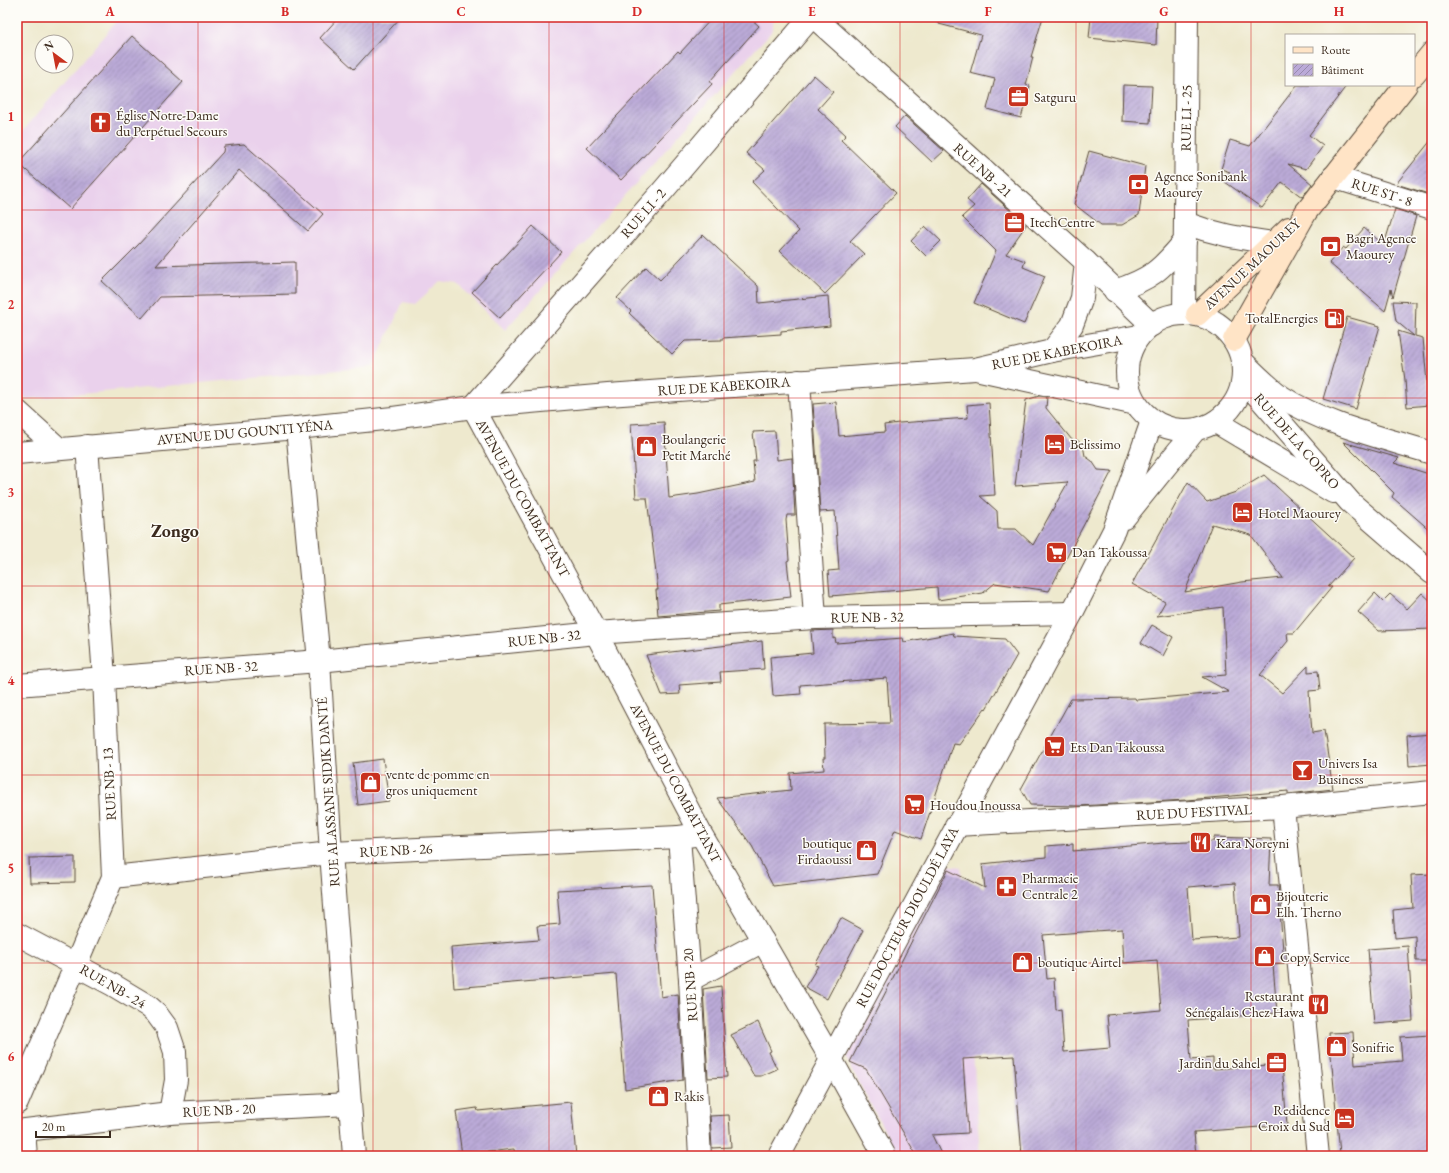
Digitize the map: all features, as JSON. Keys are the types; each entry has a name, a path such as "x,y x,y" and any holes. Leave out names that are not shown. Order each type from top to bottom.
{"main road":[{"path":"1415,74 1432,53"},
{"name":"AVENUE MAOUREY","path":"1191,315 1274,243 1306,212 1405,86"},
{"name":"AVENUE MAOUREY","path":"1234,340 1306,212"}],"street":[{"name":"RUE NB - 21","path":"812,17 1086,262 1115,291 1145,331"},
{"name":"RUE LI - 2","path":"473,407 661,193 812,17"},
{"name":"RUE LI - 25","path":"1187,17 1185,232 1191,315"},
{"name":"RUE ST - 8","path":"1333,177 1432,208"},
{"path":"1115,291 1151,277 1167,263 1185,232 1212,233 1236,239 1274,243"},
{"path":"1052,351 1072,325 1082,298 1086,262"},
{"path":"1191,315 1212,320 1224,329 1234,340 1243,371 1236,401 1229,411 1216,422 1195,430 1180,431 1165,428 1152,420 1136,404 1130,391 1127,377 1130,356 1145,331 1167,317 1191,315"},
{"name":"RUE DE KABEKOIRA","path":"473,407 799,381 975,369 1145,331"},
{"name":"RUE DE KABEKOIRA","path":"975,369 1136,404"},
{"path":"1243,371 1282,397 1312,413 1365,433 1432,453"},
{"name":"RUE DE LA COPRO","path":"1243,371 1350,502 1432,573"},
{"path":"799,381 815,618"},
{"name":"AVENUE DU GOUNTI YÉNA","path":"17,453 297,428 393,418 473,407"},
{"name":"AVENUE DU COMBATTANT","path":"473,407 596,633 701,834 831,1059 885,1156"},
{"path":"17,411 59,449"},
{"name":"RUE DOCTEUR DIOULDÉ LAYA","path":"779,1156 956,825 1072,613 1114,530 1152,420"},
{"name":"RUE DE LA COPRO","path":"1216,422 1350,502"},
{"name":"RUE ALASSANE SIDIK DANTÉ","path":"297,428 320,661 331,853 354,1156"},
{"name":"RUE DOCTEUR DIOULDÉ LAYA","path":"1114,530 1195,430"},
{"name":"RUE NB - 13","path":"17,1103 113,877 104,677 87,446"},
{"name":"RUE NB - 32","path":"17,685 320,661 596,633 815,618 1072,613"},
{"name":"RUE DU FESTIVAL","path":"956,825 1283,807 1432,792"},
{"path":"1283,807 1318,1156"},
{"path":"679,837 701,834"},
{"name":"RUE NB - 26","path":"113,877 331,853 679,837"},
{"name":"RUE NB - 20","path":"679,837 690,980 700,1156"},
{"name":"RUE NB - 24","path":"17,934 76,964 148,1006 156,1013 167,1028 175,1052 176,1080 170,1113"},
{"path":"690,980 763,941"},
{"name":"RUE NB - 20","path":"20,1131 170,1113 350,1104"},
{"path":"20,1131 26,1156"}],"shaded area":[{"path":"120,17 775,17 771,32 505,330 458,284 440,281 415,304 403,302 373,367 27,399 17,389 17,138 71,74 74,74 74,71"},
{"path":"946,865 961,867 980,1156 898,1156 846,1058"}],"building":[{"path":"339,17 401,17 354,69 320,38"},
{"path":"713,17 749,17 759,26 710,81 712,84 621,180 587,148 678,51 680,53"},
{"path":"940,17 1043,17 1031,57 1033,57 1026,85 1030,86 1021,118 987,109 995,79 970,73 981,35 939,24"},
{"path":"1091,17 1157,17 1156,45 1089,38"},
{"path":"132,36 183,82 70,209 18,163"},
{"path":"814,75 833,92 818,109 846,135 841,140 896,193 850,241 864,254 825,294 780,251 799,231 752,182 765,170 746,153"},
{"path":"1123,85 1152,86 1150,123 1122,121"},
{"path":"1296,86 1346,86 1309,135 1323,146 1306,169 1288,164 1312,184 1302,197 1282,182 1262,208 1225,182 1230,172 1221,169 1230,140 1250,146"},
{"path":"905,116 944,151 932,162 895,127"},
{"path":"1432,139 1432,195 1396,184"},
{"path":"244,144 323,214 308,231 239,170 156,266 295,262 295,294 160,297 142,318 102,281 138,245 223,152 224,146"},
{"path":"1089,151 1145,166 1139,215 1122,225 1101,225 1074,204"},
{"path":"981,184 1026,225 1006,254 1025,261 1023,267 1045,276 1024,324 974,303 996,251 962,217 974,206 967,200"},
{"path":"1395,209 1416,216 1393,297 1391,289 1385,311 1329,263 1343,247 1346,249 1364,228 1384,245"},
{"path":"533,226 561,252 500,318 472,292"},
{"path":"925,226 941,241 926,256 911,241"},
{"path":"703,235 758,286 759,303 828,296 830,326 781,331 781,334 722,338 722,340 685,341 672,354 629,313 631,311 617,298 646,267 660,280"},
{"path":"1393,301 1416,302 1415,336 1423,338 1429,405 1407,407 1398,331 1414,336 1396,321"},
{"path":"1347,317 1380,326 1356,409 1323,399"},
{"path":"1039,396 1047,397 1046,408 1072,440 1077,440 1083,445 1085,456 1092,461 1098,470 1112,471 1049,591 995,583 983,593 938,600 937,587 830,596 828,571 839,570 835,511 820,512 813,404 836,402 839,436 885,432 884,425 968,418 967,405 989,403 995,495 980,496 997,511 998,529 1016,529 1033,545 1068,482 1015,486 1026,400"},
{"path":"664,422 669,498 698,494 755,482 753,461 756,461 753,432 775,431 777,460 792,458 795,515 787,515 786,520 789,560 787,561 791,597 719,605 719,611 658,616 656,590 658,590 647,498 636,498 631,424"},
{"path":"1343,442 1399,458 1394,463 1432,475 1432,532 1392,497 1394,493"},
{"path":"1264,475 1354,558 1328,587 1332,587 1294,633 1287,633 1288,641 1260,675 1282,693 1308,666 1308,672 1318,671 1320,690 1309,691 1312,733 1324,731 1333,789 1288,794 1288,791 1187,800 1079,806 1030,805 1021,789 1071,699 1135,698 1136,700 1229,692 1202,677 1226,675 1223,607 1157,616 1165,602 1132,584 1188,482 1207,502 1236,492","holes":["1212,524 1251,535 1283,578 1242,582 1185,592"]},
{"path":"1375,593 1383,601 1390,594 1407,609 1422,593 1432,602 1432,629 1379,631 1358,612"},
{"path":"1152,625 1173,637 1163,656 1141,643"},
{"path":"833,630 833,639 835,638 836,643 903,638 904,642 953,633 954,636 1005,639 1017,655 986,709 985,708 959,744 953,743 921,839 895,830 877,874 773,886 752,846 717,798 791,790 790,773 824,770 824,724 890,723 887,678 800,685 801,694 773,696 770,657 813,653 811,631"},
{"path":"762,641 764,669 720,672 721,682 679,685 680,694 662,695 646,655"},
{"path":"1432,733 1432,764 1409,766 1407,735"},
{"name":"vente de pomme en gros uniquement","path":"383,759 389,801 358,805 353,763"},
{"path":"1214,837 1271,839 1269,885 1278,885 1284,964 1273,965 1277,1013 1188,1020 1191,1060 1213,1058 1213,1069 1282,1064 1287,1125 1194,1132 1196,1156 1022,1156 1014,1056 963,1059 968,1133 932,1135 942,1156 917,1156 866,1069 850,1062 948,870 985,888 982,864 1046,857 1046,846 1073,844 1073,851 1164,843 1214,841","holes":["1235,883 1239,937 1192,940 1188,887","1122,929 1124,963 1157,960 1161,1010 1107,1015 1110,1048 1064,1052 1061,1009 1056,1010 1054,978 1047,979 1043,935"]},
{"path":"75,857 75,882 30,883 29,858"},
{"path":"1432,874 1432,961 1416,961 1415,936 1395,938 1393,910 1413,908 1411,875"},
{"path":"652,885 661,997 678,994 683,1080 625,1089 616,974 454,988 451,947 539,940 537,926 560,924 557,890"},
{"path":"841,918 863,930 827,999 805,987 818,966 815,965"},
{"path":"1408,946 1413,1021 1374,1024 1368,949"},
{"path":"721,986 727,1077 708,1078 703,989"},
{"path":"758,1022 777,1069 761,1076 754,1076 731,1035"},
{"path":"1353,1032 1355,1065 1402,1061 1400,1037 1430,1035 1432,1156 1344,1156 1344,1153 1340,1154 1329,1033"},
{"path":"571,1102 576,1156 515,1156 514,1149 462,1155 456,1111 477,1108 478,1111"},
{"path":"729,1115 731,1147 712,1148 710,1116"}],"place":[{"name":"Satguru","path":"1018,97"},
{"name":"Église Notre-Dame du Perpétuel Secours","path":"101,123"},
{"name":"Agence Sonibank Maourey","path":"1138,184"},
{"name":"ItechCentre","path":"1014,222"},
{"name":"Bagri Agence Maourey","path":"1330,246"},
{"name":"TotalEnergies","path":"1334,318"},
{"name":"Belissimo","path":"1054,444"},
{"name":"Boulangerie Petit Marché","path":"646,447"},
{"name":"Hotel Maourey","path":"1242,513"},
{"name":"Dan Takoussa","path":"1057,552"},
{"name":"Ets Dan Takoussa","path":"1054,747"},
{"name":"Univers Isa Business","path":"1303,771"},
{"name":"vente de pomme en gros uniquement","path":"371,782"},
{"name":"Houdou Inoussa","path":"915,805"},
{"name":"Kara Noreyni","path":"1200,843"},
{"name":"boutique Firdaoussi","path":"867,851"},
{"name":"Pharmacie Centrale 2","path":"1006,886"},
{"name":"Bijouterie Elh. Therno","path":"1260,904"},
{"name":"Copy Service","path":"1265,957"},
{"name":"boutique Airtel","path":"1023,962"},
{"name":"Restaurant Sénégalais Chez Hawa","path":"1319,1004"},
{"name":"Sonifrie","path":"1337,1047"},
{"name":"Jardin du Sahel","path":"1276,1063"},
{"name":"Rakis","path":"658,1096"},
{"name":"Redidence Croix du Sud","path":"1345,1118"}],"district":[{"name":"Zongo","path":"175,531"}]}
